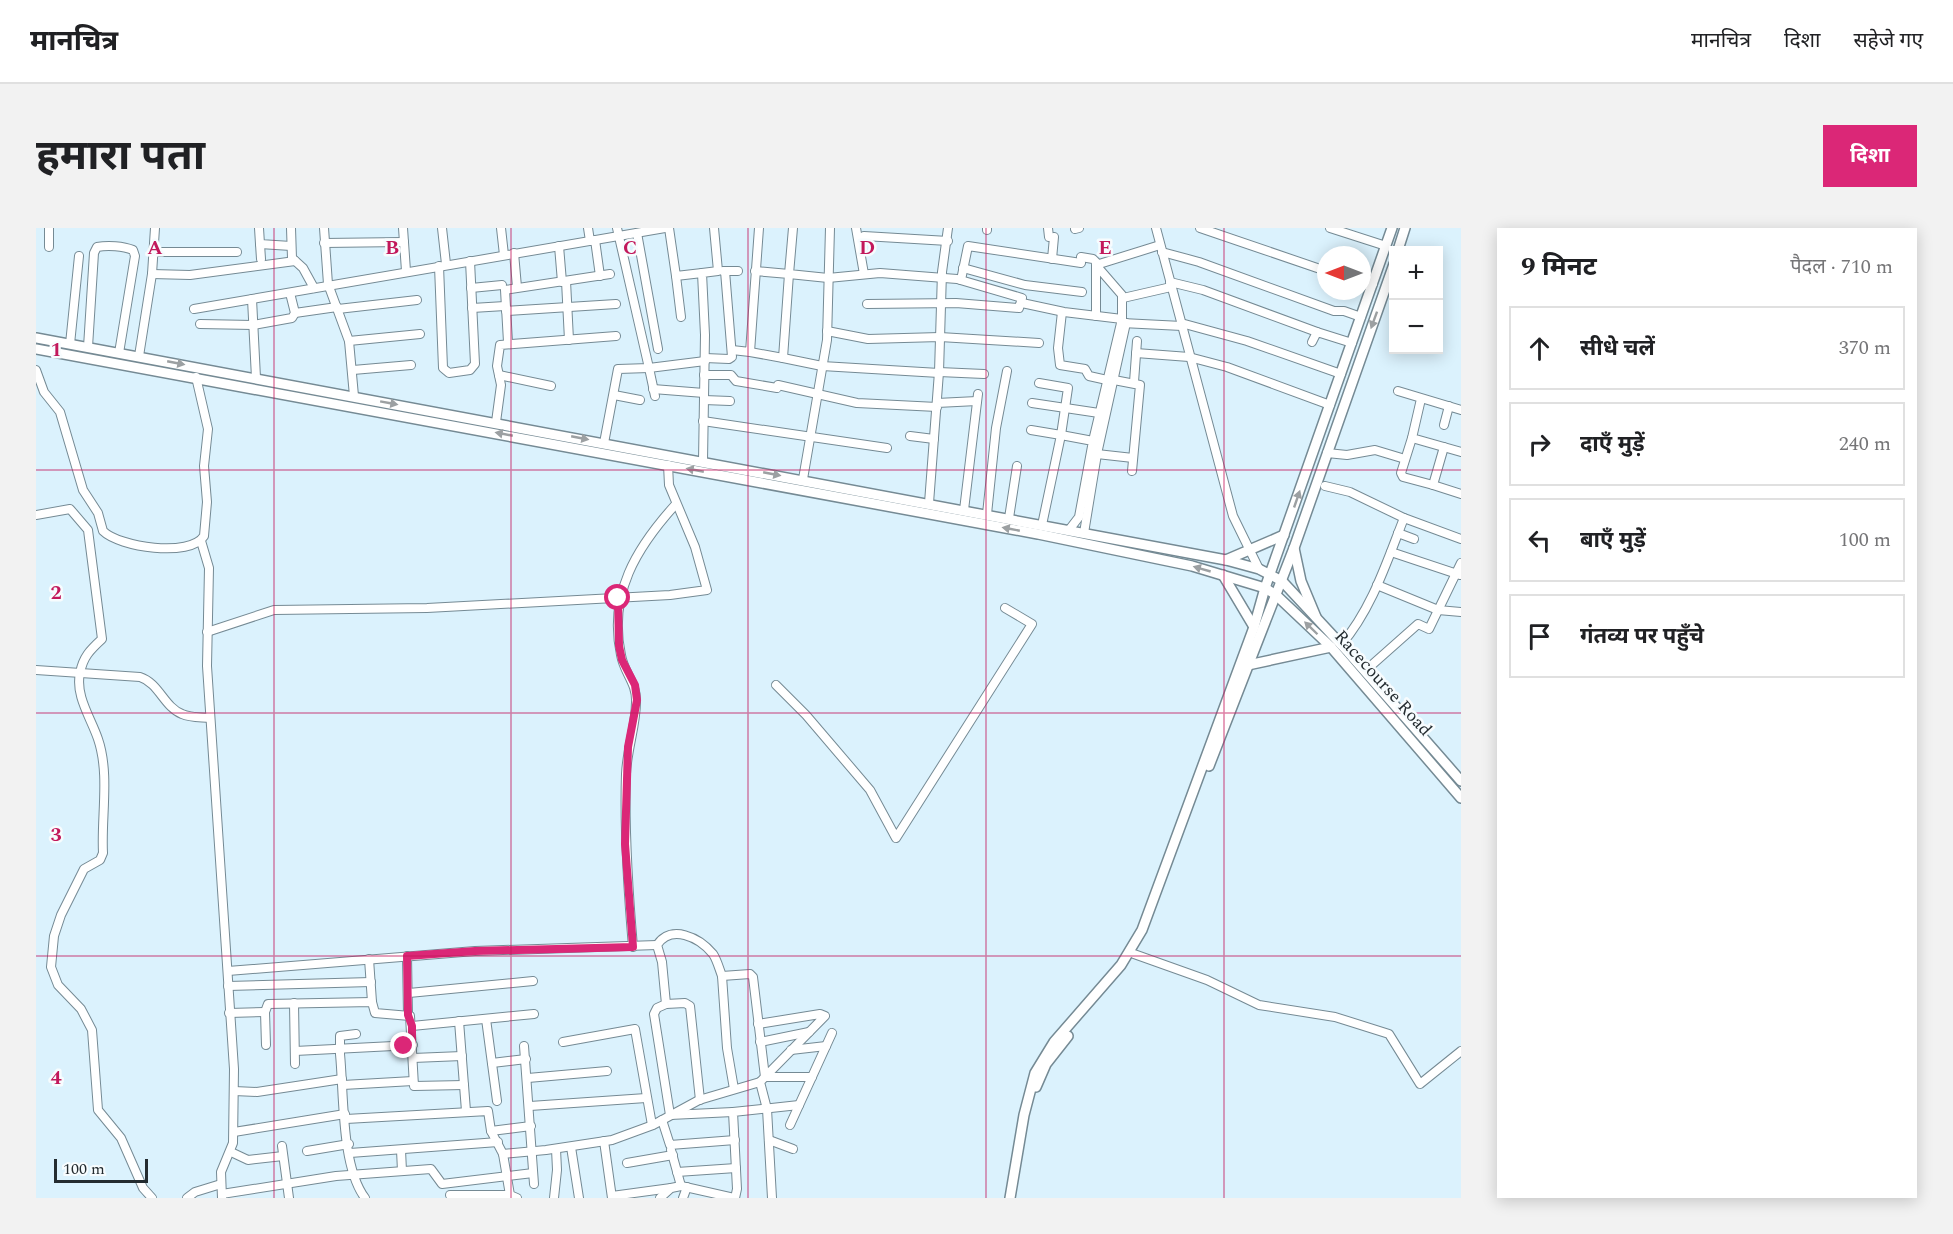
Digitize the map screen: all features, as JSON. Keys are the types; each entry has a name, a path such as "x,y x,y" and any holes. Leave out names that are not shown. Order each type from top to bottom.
{"main road":[{"path":"1010,1198 1024,1115 1035,1073 1054,1042 1121,964 1142,930 1254,627 1265,588 1392,228"},
{"path":"1399,246 1406,228"},
{"path":"1016,1198 1032,1097 1046,1064 1114,982 1134,954 1172,867 1294,548 1389,278"},
{"name":"Racecourse Road","path":"36,338 1009,518 1226,560 1258,569 1281,581 1460,776"},
{"name":"Racecourse Road","path":"36,349 1038,534 1223,575 1265,588 1276,595 1330,647 1461,798"},
{"path":"1226,560 1250,552 1284,535"},
{"path":"1294,548 1301,581 1317,620"},
{"path":"1223,575 1254,627"},
{"path":"1248,665 1330,647"}],"street":[{"path":"49,228 49,247"},
{"path":"139,356 152,274 155,228"},
{"path":"259,228 261,259"},
{"path":"291,228 291,246 295,261 303,268 314,288"},
{"path":"324,228 328,284 349,341 354,396"},
{"path":"403,228 406,271"},
{"path":"442,228 445,372 473,368 470,261"},
{"path":"501,228 504,255"},
{"path":"588,228 600,276"},
{"path":"194,309 290,293 328,284 592,241 618,232 637,233 667,228 681,317"},
{"path":"604,443 618,369 649,368 705,360 729,360 732,350 714,228"},
{"path":"750,352 759,228"},
{"path":"783,358 793,228"},
{"path":"803,480 827,331 830,228"},
{"path":"856,228 864,274"},
{"path":"929,503 937,407 942,277 948,228"},
{"path":"1156,228 1233,516 1258,569"},
{"path":"1200,228 1317,268"},
{"path":"1330,228 1386,246"},
{"path":"618,232 654,393 704,396 730,401"},
{"path":"637,233 658,349"},
{"path":"1050,234 1052,259"},
{"path":"864,236 948,240"},
{"path":"324,243 404,242"},
{"path":"260,244 291,246"},
{"path":"961,280 966,247 974,245 1052,259 1093,259 1123,298 1123,321 1084,533"},
{"path":"88,347 94,253 97,247 103,246 128,248 133,250 135,256 119,352"},
{"path":"559,246 569,340"},
{"path":"1097,264 1161,249 1334,311 1344,311 1361,316"},
{"path":"154,252 237,252"},
{"path":"514,253 517,287"},
{"path":"70,344 79,256"},
{"path":"152,274 189,275 295,261"},
{"path":"1096,316 1097,264"},
{"path":"963,268 1025,285 1082,292"},
{"path":"676,276 738,271"},
{"path":"755,271 828,278 864,274 942,277 961,280 1062,312 1123,321 1182,325 1238,338 1341,374"},
{"path":"702,273 705,360 703,461"},
{"path":"508,342 505,290 610,274"},
{"path":"1123,298 1171,284 1203,290 1352,343"},
{"path":"471,288 502,285"},
{"path":"867,304 941,303 1019,308 1025,285"},
{"path":"200,324 253,325 292,318 295,313 290,293"},
{"path":"252,299 255,378"},
{"path":"295,313 417,300"},
{"path":"472,308 567,308 616,304"},
{"path":"1062,312 1058,348 1060,365 1087,369 1089,376 1111,377 1134,382 1140,387 1132,471"},
{"path":"827,331 868,339 940,337 1039,343"},
{"path":"1312,342 1317,332"},
{"path":"349,341 420,334"},
{"path":"496,422 501,385 499,348 503,343 616,336"},
{"path":"1134,382 1137,341"},
{"path":"732,350 822,366 984,374"},
{"path":"1136,353 1189,357 1227,367 1330,405"},
{"path":"353,370 411,365"},
{"path":"36,370 44,392 60,412 83,490 99,513 101,527 106,534 123,543 157,547 177,548 201,541"},
{"path":"987,514 996,428 1007,371"},
{"path":"499,375 551,386"},
{"path":"704,375 731,375 736,381 818,392 857,403 937,407"},
{"path":"195,377 208,429 204,466 206,515 201,541 209,568 207,632 210,718 234,1091 234,1132 231,1152 221,1172 222,1196 287,1183 354,1174 431,1170 442,1184 533,1173"},
{"path":"1069,530 1079,517 1099,413 1111,377"},
{"path":"1038,383 1068,388 1061,435 1042,525"},
{"path":"1398,391 1461,410"},
{"path":"614,395 640,400"},
{"path":"937,407 937,403 977,398 964,510"},
{"path":"1421,399 1401,476 1461,494"},
{"path":"1032,403 1099,413"},
{"path":"1444,425 1449,406"},
{"path":"703,421 886,448"},
{"path":"1031,430 1093,441"},
{"path":"910,436 934,439"},
{"path":"1412,438 1461,452"},
{"path":"1433,485 1444,447"},
{"path":"1326,453 1347,454 1375,450 1405,459"},
{"path":"1097,454 1133,458"},
{"path":"207,632 229,627 263,611 274,610 427,608 670,595 707,590 695,548 669,485 668,465"},
{"path":"1009,518 1017,466"},
{"path":"1325,486 1350,492 1404,518 1461,539"},
{"path":"633,947 625,844 628,747 637,700 635,685 622,660 619,646 618,598 652,533 676,504"},
{"path":"36,515 70,509 88,530 102,639 85,656 79,675 84,704 99,741 102,757 103,854 100,860 84,869 61,915 54,936 51,967 58,985 87,1017 92,1030 98,1110 121,1138 143,1188 152,1198"},
{"path":"1341,645 1353,631 1377,585 1404,518"},
{"path":"1398,533 1414,539"},
{"path":"1390,552 1459,575"},
{"path":"1365,671 1418,624 1429,629 1459,575 1461,563"},
{"path":"1377,585 1438,610 1461,612"},
{"path":"776,685 806,715 870,790 896,838 1032,624 1005,608"},
{"path":"37,669 79,675 140,677 151,683 174,710 187,716 210,718"},
{"path":"666,1004 662,962 657,945 662,937 671,933 693,938 714,955 722,976 727,1048 734,1089"},
{"path":"228,971 475,951 657,945"},
{"path":"1134,954 1207,980 1259,1005 1335,1017 1389,1034 1420,1084 1461,1051"},
{"path":"407,956 408,1015 412,1026 413,1081 416,1087 464,1085"},
{"path":"369,959 375,1013 408,1015"},
{"path":"722,976 750,974 753,977 767,1109 772,1198"},
{"path":"409,993 533,981"},
{"path":"228,986 371,982"},
{"path":"266,1045 265,1012 268,1004 372,1002"},
{"path":"294,1003 295,1064"},
{"path":"683,1198 684,1186 677,1172 670,1146 654,1014 657,1008 666,1004 685,1003 690,1006 700,1100"},
{"path":"230,1013 265,1012"},
{"path":"412,1026 534,1014"},
{"path":"758,1024 825,1014 763,1079"},
{"path":"486,1019 497,1101"},
{"path":"459,1021 466,1111"},
{"path":"563,1042 635,1029 652,1125"},
{"path":"760,1042 810,1032"},
{"path":"790,1125 832,1033"},
{"path":"356,1034 340,1036 340,1047 350,1153 354,1174 365,1198"},
{"path":"295,1051 412,1045"},
{"path":"524,1046 534,1184"},
{"path":"791,1050 826,1046"},
{"path":"413,1058 462,1056"},
{"path":"492,1063 526,1059"},
{"path":"528,1078 607,1071"},
{"path":"503,1154 556,1149 604,1141 652,1125 700,1100 763,1079 812,1077"},
{"path":"234,1091 257,1092 343,1082 413,1081"},
{"path":"530,1106 646,1098"},
{"path":"666,1117 799,1105"},
{"path":"234,1132 346,1116 488,1111 491,1131 503,1154 506,1176 514,1197 450,1195"},
{"path":"604,1141 612,1197 684,1186 734,1198 736,1168 733,1112"},
{"path":"491,1131 531,1126"},
{"path":"670,1146 735,1140"},
{"path":"769,1140 793,1149"},
{"path":"350,1153 498,1142"},
{"path":"306,1151 349,1144"},
{"path":"282,1146 290,1198"},
{"path":"571,1147 579,1198"},
{"path":"554,1198 557,1170 556,1149"},
{"path":"401,1150 402,1171"},
{"path":"231,1152 248,1160 283,1156"},
{"path":"627,1163 673,1155"},
{"path":"677,1172 736,1168"},
{"path":"208,1187 212,1178 221,1172"},
{"path":"187,1198 208,1187 221,1184"},
{"path":"660,1198 671,1188"}],"route":[{"path":"404,1046 412,1045 412,1026 408,1015 410,999 407,956 475,951 633,947 625,844 626,774 628,747 637,700 635,685 622,660 619,646 618,598"}]}
